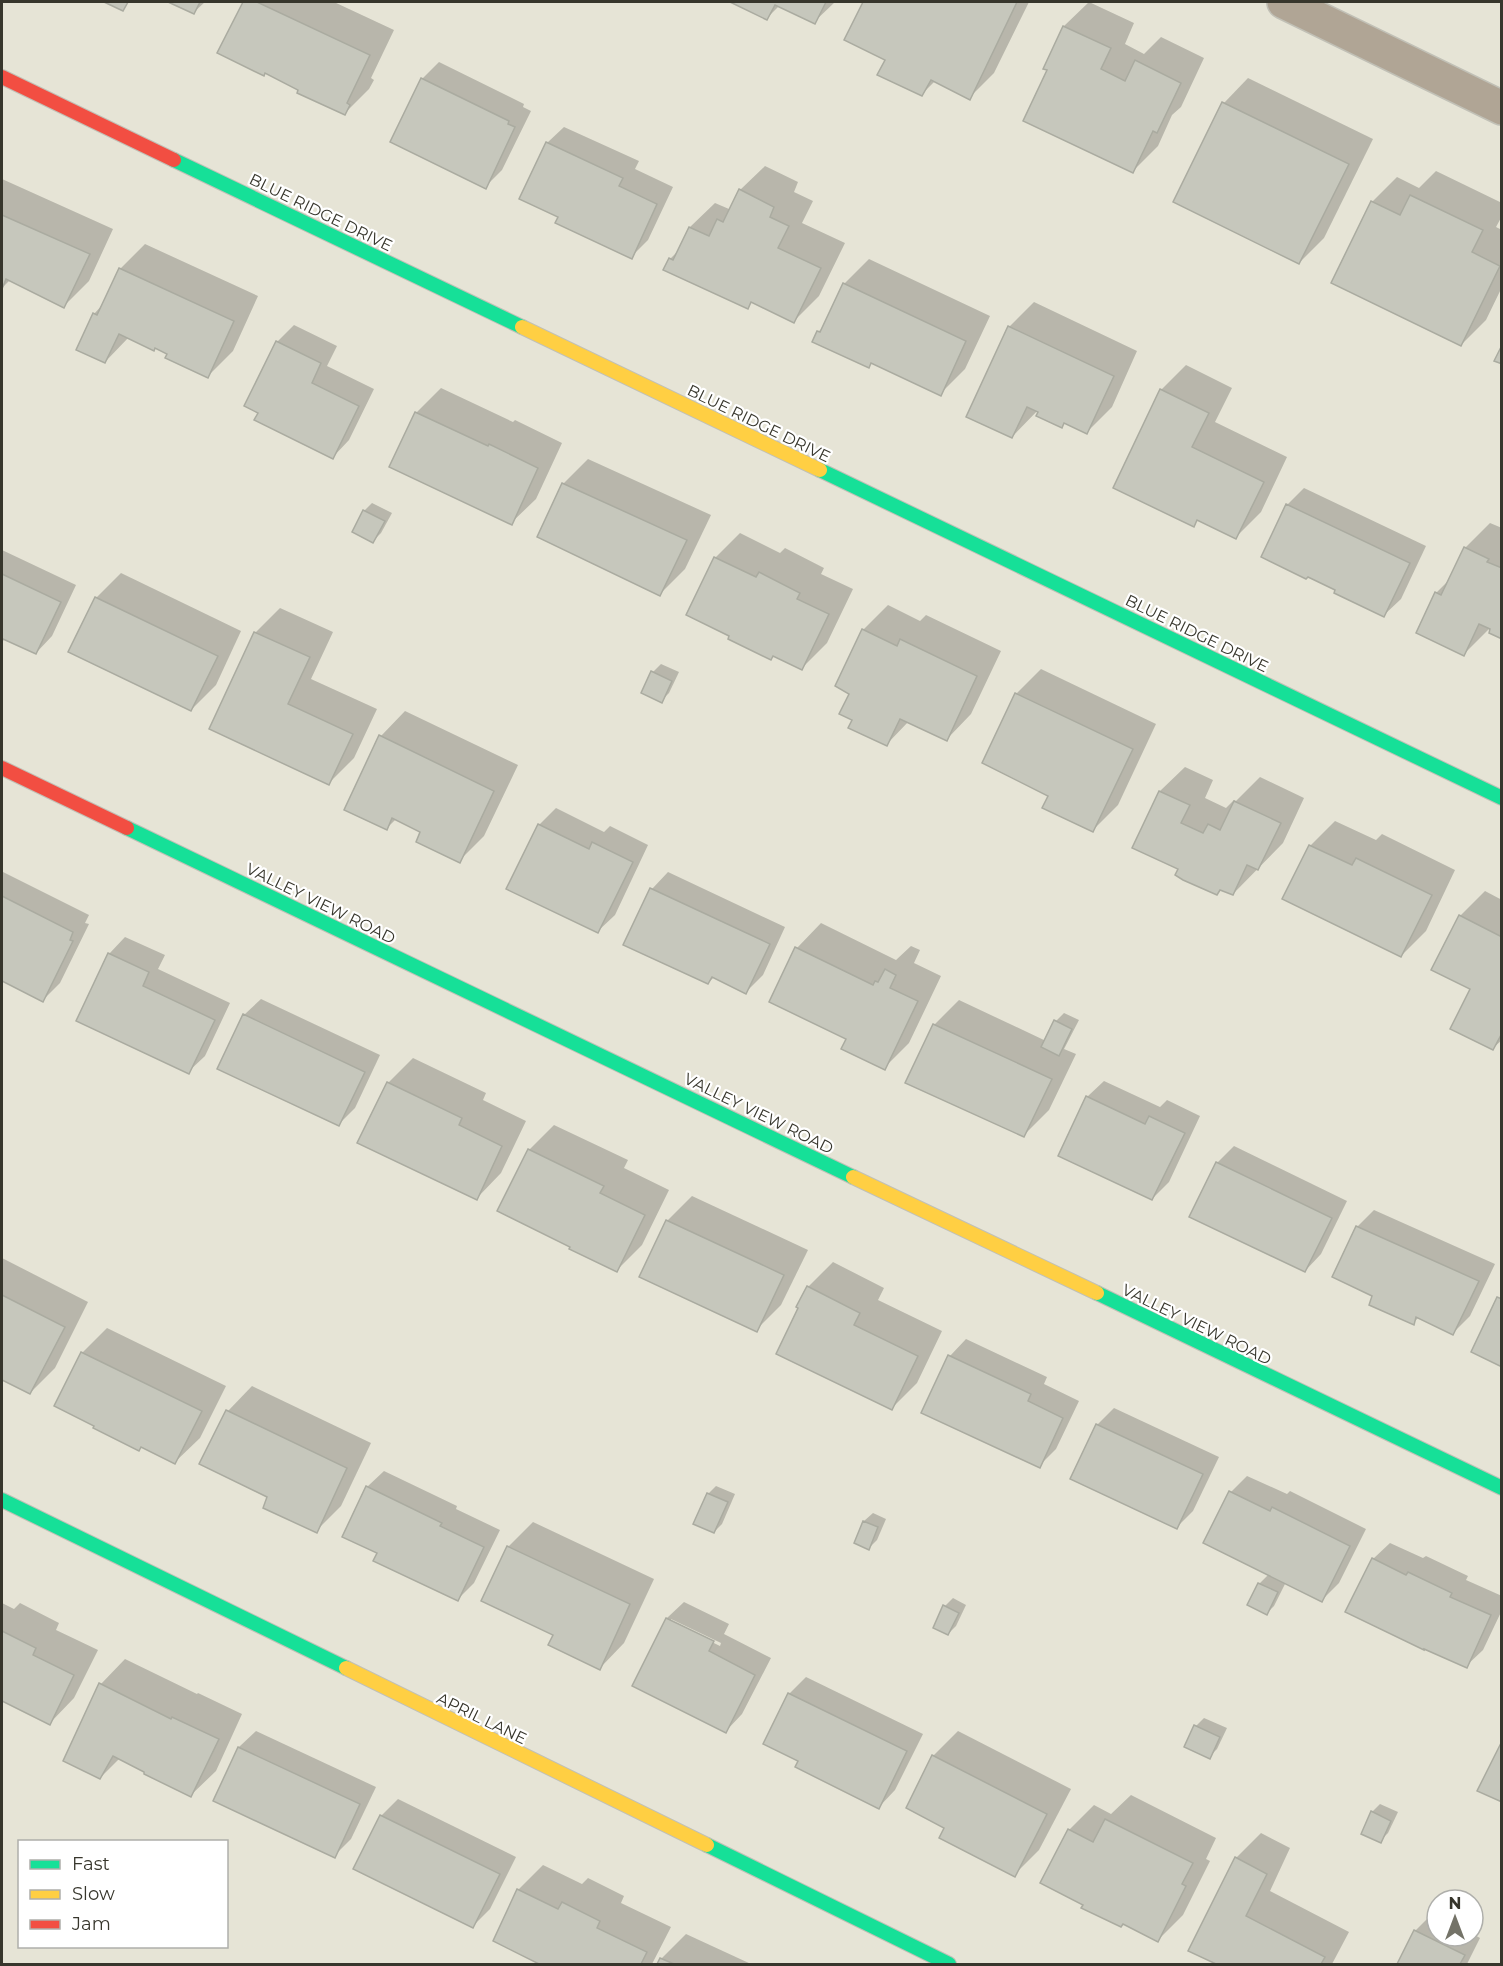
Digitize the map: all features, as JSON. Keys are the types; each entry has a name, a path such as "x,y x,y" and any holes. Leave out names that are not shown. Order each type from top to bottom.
{"street":[{"path":"1284,2 1502,108"},
{"name":"BLUE RIDGE DRIVE","path":"2,77 1502,798"},
{"name":"VALLEY VIEW ROAD","path":"2,768 1502,1488"},
{"name":"APRIL LANE","path":"2,1500 949,1965"}],"building":[{"path":"104,2 128,2 123,11"},
{"path":"168,2 200,2 194,14"},
{"path":"243,2 257,2 370,55 347,103 350,105 345,115 297,93 298,90 265,73 264,76 217,53"},
{"path":"730,2 826,2 815,24 775,5 767,20"},
{"path":"863,2 1017,2 970,100 931,80 922,96 877,75 885,60 844,40"},
{"path":"1063,26 1111,48 1101,69 1125,81 1135,60 1181,83 1157,133 1153,131 1133,173 1023,121 1047,70 1043,69"},
{"path":"421,78 509,121 508,124 515,127 486,189 390,142"},
{"path":"1222,102 1349,164 1299,264 1173,202"},
{"path":"546,142 623,178 619,186 657,204 632,259 555,223 558,217 519,199"},
{"path":"739,189 774,207 770,217 789,226 778,248 821,268 794,323 751,302 748,309 663,270 669,258 673,260 689,227 709,236 717,219 723,222"},
{"path":"1410,195 1483,230 1472,252 1500,266 1461,346 1331,283 1371,201 1400,215"},
{"path":"2,215 90,254 64,308 6,279 2,289"},
{"path":"119,268 234,321 208,378 165,358 167,354 155,348 154,351 119,334 105,363 76,350 93,313 97,315"},
{"path":"843,283 966,341 941,396 871,363 869,368 812,342 817,331 820,332"},
{"path":"1008,326 1114,376 1087,434 1064,423 1062,428 1036,416 1038,412 1027,407 1012,438 966,417"},
{"path":"276,341 321,363 312,383 359,406 333,459 254,420 258,413 244,406"},
{"path":"1502,345 1502,364 1494,361"},
{"path":"1160,389 1209,413 1192,447 1264,482 1236,539 1197,520 1194,527 1113,488"},
{"path":"415,412 538,468 512,525 389,467"},
{"path":"562,483 687,540 660,596 537,537"},
{"path":"1286,504 1410,563 1384,617 1334,593 1335,590 1261,557"},
{"path":"363,510 385,521 373,543 352,532"},
{"path":"1464,547 1489,559 1487,562 1502,568 1502,639 1489,633 1490,629 1479,624 1464,656 1416,633 1435,592 1441,595"},
{"path":"714,557 756,577 759,572 800,593 797,599 829,614 802,670 773,656 771,660 686,615"},
{"path":"2,574 61,602 36,654 3,639 2,641"},
{"path":"95,597 218,656 191,711 68,652"},
{"path":"862,629 897,646 900,639 977,676 947,741 900,719 887,746 848,728 852,720 839,714 849,694 835,686"},
{"path":"254,632 310,657 288,704 353,734 329,785 209,729"},
{"path":"651,671 672,681 662,703 641,693"},
{"path":"1015,693 1133,749 1093,832 1042,808 1048,796 982,763"},
{"path":"379,735 494,791 460,863 416,842 420,832 392,818 387,830 344,810"},
{"path":"1159,791 1190,805 1181,823 1203,833 1208,824 1220,830 1234,801 1281,823 1258,870 1247,865 1233,895 1220,890 1217,895 1183,880 1175,875 1178,869 1132,848"},
{"path":"538,824 589,849 592,842 633,862 598,933 506,889"},
{"path":"1309,845 1352,865 1356,858 1432,895 1401,957 1282,899"},
{"path":"650,888 770,944 746,994 712,977 708,984 623,945"},
{"path":"2,896 73,932 70,940 73,941 43,1002 2,981"},
{"path":"1459,915 1502,937 1502,1033 1493,1050 1450,1029 1470,989 1431,970"},
{"path":"795,947 873,985 875,981 878,982 885,969 896,975 890,988 918,1001 885,1070 841,1049 846,1039 769,1002"},
{"path":"108,953 149,972 143,986 215,1020 189,1074 76,1021"},
{"path":"243,1014 365,1072 339,1126 217,1069"},
{"path":"1054,1020 1072,1029 1059,1056 1041,1047"},
{"path":"933,1024 1052,1079 1024,1137 905,1083"},
{"path":"387,1082 462,1118 459,1125 502,1146 477,1200 357,1143"},
{"path":"1086,1096 1145,1124 1149,1116 1185,1133 1152,1200 1058,1156"},
{"path":"528,1149 604,1186 600,1193 645,1215 617,1272 497,1211"},
{"path":"1216,1162 1332,1218 1305,1272 1189,1217"},
{"path":"666,1220 784,1275 757,1332 639,1277"},
{"path":"1356,1226 1479,1281 1453,1335 1416,1317 1414,1325 1369,1305 1372,1296 1332,1277"},
{"path":"807,1286 860,1313 854,1325 918,1356 892,1410 776,1354"},
{"path":"2,1295 65,1327 30,1394 2,1380"},
{"path":"1497,1297 1502,1299 1502,1367 1471,1352"},
{"path":"81,1352 202,1411 175,1464 141,1447 139,1451 54,1406"},
{"path":"948,1355 1031,1394 1028,1401 1063,1418 1040,1468 921,1413"},
{"path":"226,1410 347,1468 317,1533 263,1508 267,1497 199,1464"},
{"path":"1096,1424 1203,1474 1177,1529 1070,1479"},
{"path":"366,1486 442,1523 440,1526 484,1547 458,1601 373,1561 377,1553 342,1537"},
{"path":"1229,1491 1270,1511 1272,1507 1350,1546 1322,1602 1203,1543"},
{"path":"707,1493 728,1502 714,1533 693,1524"},
{"path":"863,1521 878,1527 869,1550 854,1543"},
{"path":"507,1546 630,1604 600,1670 548,1645 553,1635 481,1601"},
{"path":"1372,1558 1406,1575 1408,1572 1452,1593 1450,1597 1491,1615 1467,1668 1345,1612"},
{"path":"1258,1583 1278,1592 1267,1615 1247,1605"},
{"path":"943,1605 959,1613 948,1635 933,1628"},
{"path":"666,1618 714,1641 709,1651 755,1675 726,1733 632,1686"},
{"path":"2,1631 36,1648 33,1655 74,1675 50,1725 2,1701"},
{"path":"99,1683 171,1719 172,1717 219,1739 191,1797 113,1756 100,1779 63,1761"},
{"path":"788,1693 907,1751 879,1809 795,1767 798,1761 763,1744"},
{"path":"1194,1725 1220,1737 1210,1759 1184,1747"},
{"path":"1502,1741 1502,1802 1477,1791"},
{"path":"238,1747 360,1804 335,1858 213,1801"},
{"path":"932,1755 1047,1814 1015,1877 939,1838 944,1828 906,1808"},
{"path":"1371,1811 1391,1821 1381,1843 1361,1834"},
{"path":"380,1815 500,1874 473,1928 353,1869"},
{"path":"1105,1819 1193,1863 1182,1884 1186,1886 1158,1942 1123,1924 1121,1927 1081,1908 1083,1905 1040,1883 1068,1829 1093,1842"},
{"path":"1235,1857 1267,1874 1246,1916 1325,1957 1321,1964 1216,1964 1188,1951"},
{"path":"517,1889 558,1909 562,1902 600,1921 597,1928 647,1952 641,1964 539,1964 493,1941"},
{"path":"1414,1930 1425,1935 1425,1948 1451,1948 1465,1955 1460,1964 1397,1964"},
{"path":"660,1958 674,1964 657,1964"}],"traffic: fast":[{"path":"174,160 522,327"},
{"path":"820,470 1502,798"},
{"path":"127,828 853,1177"},
{"path":"1097,1293 1502,1488"},
{"path":"2,1500 346,1668"},
{"path":"707,1845 949,1964"}],"traffic: slow":[{"path":"522,327 820,470"},
{"path":"853,1177 1097,1293"},
{"path":"346,1668 707,1845"}],"traffic: jam":[{"path":"2,77 174,160"},
{"path":"2,768 127,828"}]}
